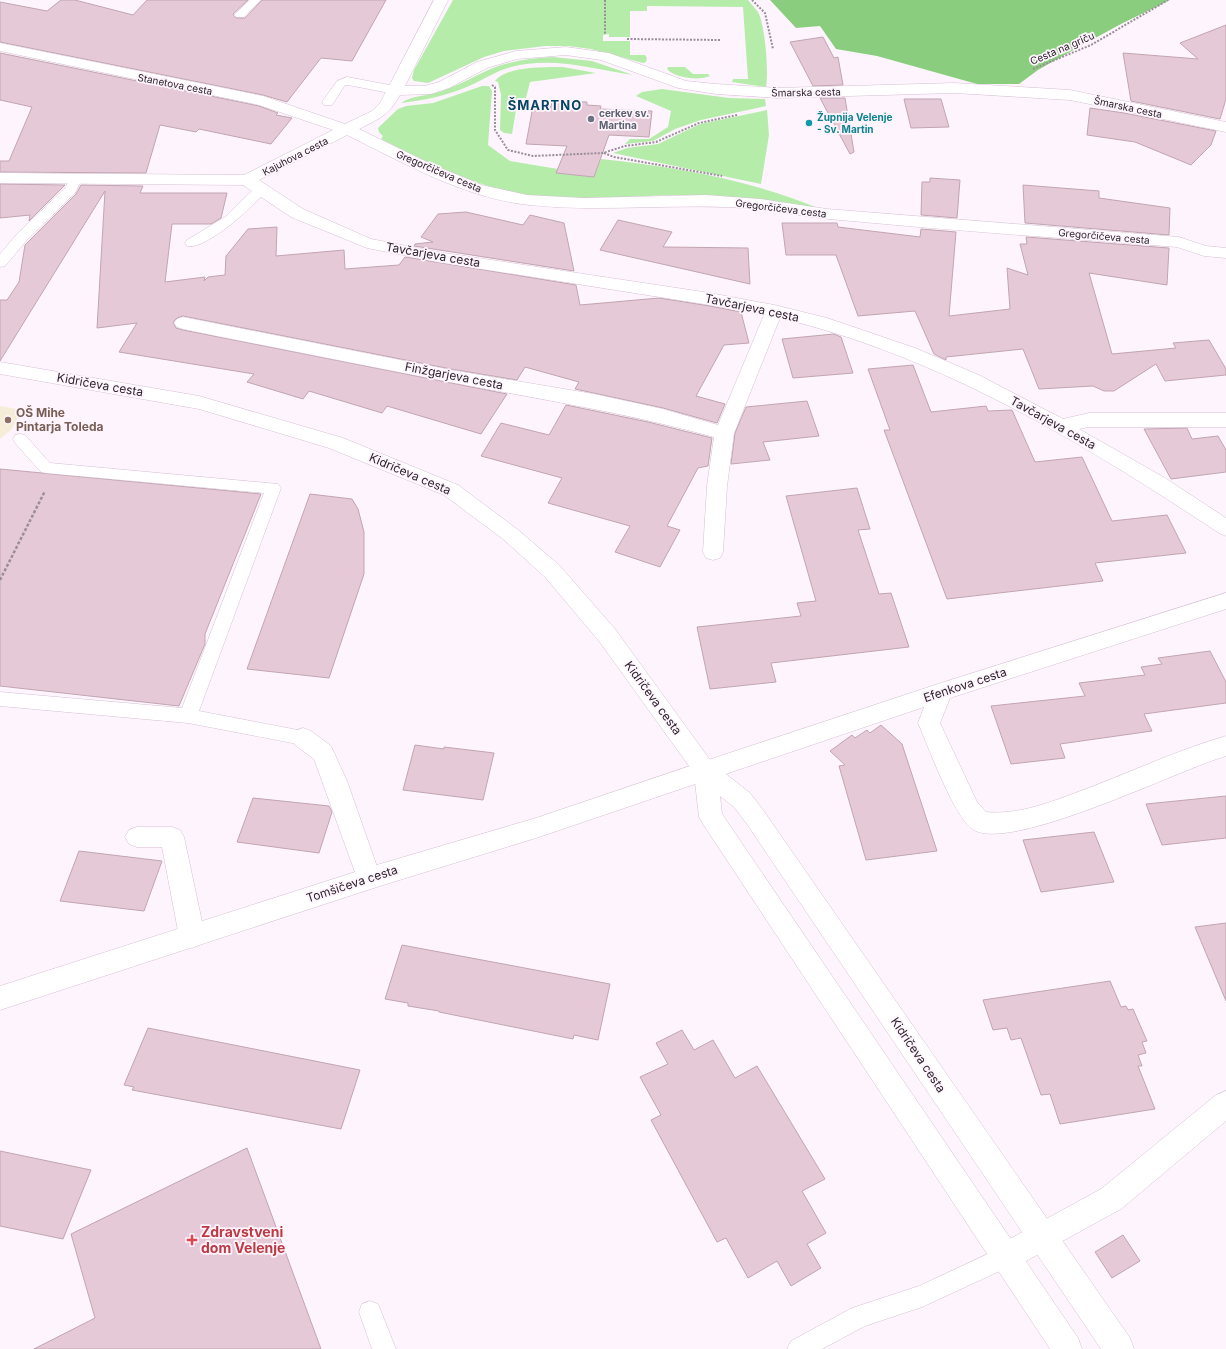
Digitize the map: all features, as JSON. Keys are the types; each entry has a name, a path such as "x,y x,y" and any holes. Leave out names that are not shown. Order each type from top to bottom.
{"street":[{"name":"Kajuhova cesta","path":"0,178 254,185 377,114 386,106 440,0"},
{"name":"Stanetova cesta","path":"0,47 262,101 348,130"},
{"name":"Šmarska cesta","path":"395,90 426,91 444,85 482,65 516,55 566,51 604,56 683,85 748,92 954,88 1070,95 1226,127"},
{"name":"Gregorčičeva cesta","path":"348,130 425,167 477,189 527,200 584,203 706,200 760,204 835,214 1179,242 1204,251 1226,253"},
{"name":"Tavčarjeva cesta","path":"254,185 297,213 367,242 438,257 710,299 821,322 909,352 972,379 1061,427 1158,483 1226,528"},
{"path":"1179,242 1226,243"},
{"path":"712,552 717,486 724,433 774,312"},
{"name":"Finžgarjeva cesta","path":"183,323 451,376 594,401 663,416 724,433"},
{"name":"Kidričeva cesta","path":"0,368 199,403 336,443 451,490 510,534 552,571 607,635 659,705 705,771 742,800 756,817 1119,1349"},
{"path":"1061,427 1074,422 1089,420 1226,420"},
{"name":"Efenkova cesta","path":"705,771 941,692 1226,600"},
{"path":"941,692 929,723 968,809 980,822 1003,824 1049,813 1126,785 1205,752 1226,746"},
{"path":"303,738 323,753 336,781 369,878"},
{"name":"Kidričeva cesta","path":"705,771 711,817 1067,1349"},
{"name":"Tomšičeva cesta","path":"0,998 369,878 536,828 705,771"},
{"path":"137,837 172,837 192,936"},
{"path":"1005,1257 1111,1199 1226,1104"}],"lane":[{"path":"240,15 256,0"},
{"path":"328,102 342,83 347,81 395,90"},
{"path":"0,263 22,237 71,190 76,179"},
{"path":"192,243 221,227 247,206 254,185"},
{"path":"20,439 46,468 273,488 188,716"},
{"path":"0,699 188,716 303,738"},
{"path":"799,1349 860,1316 922,1296 1005,1257"},
{"path":"370,1312 384,1349"}],"path":[{"path":"605,0 605,39"},
{"path":"752,0 765,13 773,48"},
{"name":"Cesta na griču","path":"1026,71 1091,45 1168,0"},
{"path":"620,39 720,40"},
{"path":"491,84 495,87 495,130 508,150 533,156 603,153 625,146 656,142 699,123 741,114"},
{"path":"0,580 57,469"}],"shaded area":[{"name":"OŠ Mihe Pintarja Toleda","path":"0,406 23,410 11,430 0,439"}],"green space":[{"path":"453,0 748,0 758,12 763,27 767,60 766,87 732,82 733,79 748,79 743,7 647,6 647,11 630,11 630,37 609,37 609,34 603,35 603,41 630,41 630,55 645,55 647,58 646,62 643,63 591,49 568,46 545,46 504,51 484,57 428,83 414,81 412,78 414,70"},
{"path":"770,0 1170,0 1075,49 1038,70 1019,84 977,84 877,56 836,49 820,26 796,28"},
{"path":"553,57 592,61 633,75 557,63 527,64 505,69 469,86 444,95 401,103 410,98 449,89 507,63"},
{"path":"563,67 596,73 530,82 526,98 518,98 512,134 504,133 500,130 501,95 498,82 495,81 500,76 508,72 527,68"},
{"path":"668,67 685,67 693,74 708,74 710,76 705,78 687,78 676,75 667,69"},
{"path":"482,86 489,86 492,91 488,145 510,161 558,169 557,173 594,177 601,159 658,166 714,176 769,190 823,210 769,201 715,196 678,195 576,199 515,193 497,189 463,177 381,139 383,136 379,132 378,128 398,109 406,106 433,103"},
{"path":"662,89 729,98 765,99 766,106 701,120 675,129 653,141 625,144 630,139 649,139 668,127 671,111 636,96 642,92"},
{"path":"767,110 769,135 761,184 613,153 627,148 658,144 700,124"}],"building":[{"path":"61,0 75,0 133,15 147,0 248,0 233,14 236,18 245,18 262,0 386,0 352,61 321,58 287,102 263,95 0,42 0,2 47,11"},
{"path":"1226,25 1226,99 1220,119 1131,101 1123,53 1198,59 1180,43"},
{"path":"823,37 834,58 838,57 843,85 813,86 790,42"},
{"path":"0,53 259,106 278,113 276,115 292,118 271,144 199,129 196,132 160,125 146,173 0,172 0,161 9,161 32,107 0,100"},
{"path":"820,98 845,98 854,152 850,154"},
{"path":"904,99 941,99 949,127 911,128"},
{"name":"cerkev sv. Martina","path":"552,101 587,102 587,105 601,106 600,109 652,111 649,137 609,135 594,177 556,173 567,146 526,144 533,106 551,107"},
{"path":"1090,108 1216,131 1211,145 1191,165 1135,142 1087,135"},
{"path":"930,178 960,180 957,218 921,215 922,182 930,182"},
{"path":"0,184 65,185 29,221 30,215 0,218"},
{"path":"81,185 143,186 140,193 227,193 221,218 211,224 172,224 165,282 205,277 204,281 208,277 225,275 226,256 248,229 277,227 276,256 344,250 345,269 399,265 405,257 576,285 580,305 659,298 710,306 741,312 749,343 724,345 696,396 725,404 717,423 663,408 575,389 579,382 525,367 517,380 451,369 183,316 177,318 173,322 176,328 183,330 507,394 481,434 387,406 382,413 309,391 303,399 247,382 254,374 119,352 137,323 97,328 105,191 0,361 0,300 7,300 19,282 25,245 76,194"},
{"path":"1023,185 1099,191 1099,198 1170,208 1169,235 1025,223"},
{"path":"466,212 523,225 530,215 564,223 574,271 414,246 415,244 433,242 421,237 438,214"},
{"path":"618,220 672,232 663,247 748,248 750,284 600,250"},
{"path":"782,223 837,223 838,227 920,237 921,229 956,232 949,316 1010,309 1007,268 1028,275 1020,244 1027,244 1026,237 1169,248 1167,285 1089,273 1112,354 1176,348 1173,343 1209,340 1226,369 1226,375 1165,381 1156,364 1114,391 1104,391 1093,386 1039,389 1023,349 946,357 946,360 934,354 915,311 858,316 836,255 786,255"},
{"path":"834,334 841,337 853,373 793,378 782,339"},
{"path":"913,365 931,412 986,406 988,411 1012,410 1035,462 1082,457 1112,521 1167,515 1186,553 1095,563 1103,581 947,599 884,430 890,430 868,369"},
{"path":"807,401 819,436 763,442 770,460 731,464 735,433 746,407"},
{"path":"566,405 648,422 712,438 708,466 698,468 667,526 680,530 660,567 615,552 630,526 548,503 562,478 481,456 501,423 549,435"},
{"path":"1187,428 1192,439 1218,436 1226,450 1226,472 1171,479 1144,429"},
{"path":"0,469 261,494 205,634 205,644 179,706 0,686"},
{"path":"857,488 870,529 858,530 879,594 891,593 909,647 771,663 776,682 710,689 697,627 801,616 797,603 816,601 786,496"},
{"path":"310,494 352,499 358,509 364,532 364,574 329,678 247,669"},
{"path":"1210,651 1226,682 1226,703 1144,714 1152,731 1060,744 1065,758 1011,764 991,706 1085,696 1079,683 1145,675 1141,667 1162,664 1158,658"},
{"path":"881,725 902,744 937,851 866,860 839,766 845,765 830,751 852,735 855,738 867,730 870,733"},
{"path":"415,745 494,753 483,800 403,790"},
{"path":"1226,796 1226,838 1162,845 1146,804"},
{"path":"253,798 329,806 332,812 319,853 237,842"},
{"path":"1094,832 1114,882 1041,892 1023,840"},
{"path":"79,851 162,861 144,911 60,901"},
{"path":"1226,923 1226,1001 1195,927"},
{"path":"402,945 610,984 598,1040 574,1035 573,1039 408,1006 408,1003 385,999"},
{"path":"1110,981 1121,1007 1126,1006 1128,1010 1133,1009 1147,1041 1142,1042 1146,1053 1138,1055 1142,1066 1138,1066 1155,1109 1060,1124 1050,1094 1041,1095 1021,1038 1011,1040 1007,1028 993,1030 983,1000"},
{"path":"148,1028 360,1070 341,1129 132,1090 134,1087 124,1085"},
{"path":"682,1030 694,1050 713,1040 735,1078 757,1066 825,1179 802,1191 826,1233 807,1244 821,1268 791,1286 777,1261 748,1278 726,1238 717,1242 651,1120 661,1115 640,1077 668,1064 656,1043"},
{"name":"Zdravstveni dom Velenje","path":"247,1148 321,1349 34,1349 95,1318 71,1234"},
{"path":"0,1151 91,1170 63,1239 0,1226"},
{"path":"1123,1235 1140,1261 1112,1278 1095,1252"}],"place":[{"name":"cerkev sv. Martina","path":"591,119"},
{"name":"Župnija Velenje - Sv. Martin","path":"809,123"},
{"name":"OŠ Mihe Pintarja Toleda","path":"8,420"},
{"name":"Zdravstveni dom Velenje","path":"192,1240"}],"district":[{"name":"ŠMARTNO","path":"545,105"}]}
